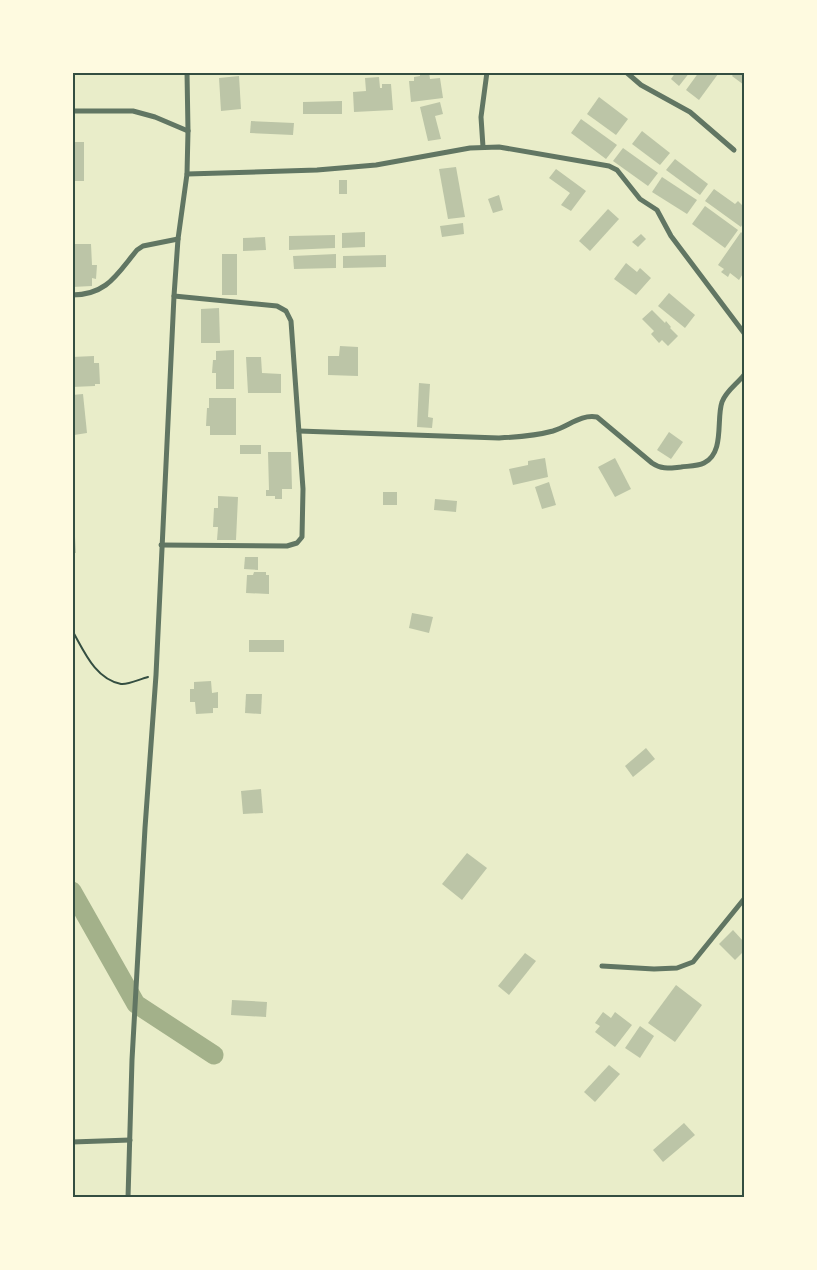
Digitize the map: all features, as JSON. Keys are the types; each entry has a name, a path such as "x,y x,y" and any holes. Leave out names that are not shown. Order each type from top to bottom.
{"street":[{"path":"128,1198 132,1060 143,857 156,675 174,296 178,239 187,174 187,72"},
{"path":"483,148 482,117 487,72"},
{"path":"626,72 633,79 690,112 734,150"},
{"path":"633,79 636,72"},
{"path":"72,111 133,111 155,117 188,131"},
{"path":"187,174 317,170 376,165 470,148 499,148 609,166 617,170 640,199 657,210 671,236 744,333"},
{"path":"72,295 96,292 109,284 142,246 178,239"},
{"path":"161,545 287,546 297,543 302,536 304,489 291,321 286,311 277,306 174,296"},
{"path":"299,431 499,438 530,436 556,430 588,416 597,417 657,467 665,469 702,464 712,457 717,444 722,401 731,388 744,376"},
{"path":"602,966 654,969 677,968 693,962 744,899"},
{"path":"72,1142 130,1140"}],"path":[{"path":"72,630 89,659 102,676 122,684 156,675"}],"building":[{"path":"420,72 429,72 430,79 440,78 443,98 411,102 409,81 414,81 414,77 420,76"},
{"path":"676,72 690,72 679,86 671,79"},
{"path":"699,72 716,72 718,74 699,100 686,90"},
{"path":"735,72 744,72 744,85 732,76"},
{"path":"239,76 241,109 221,111 219,78"},
{"path":"379,77 380,88 382,88 382,84 391,84 393,110 354,112 353,92 366,91 365,78"},
{"path":"599,97 628,119 616,135 587,114"},
{"path":"342,101 342,114 303,114 303,102"},
{"path":"440,102 443,114 435,116 441,139 428,141 420,107"},
{"path":"581,119 617,145 606,159 571,133"},
{"path":"251,121 294,123 293,135 250,133"},
{"path":"642,131 670,153 660,165 632,144"},
{"path":"72,142 84,142 84,181 72,181"},
{"path":"623,148 658,173 648,186 613,161"},
{"path":"675,159 708,184 700,195 666,170"},
{"path":"456,167 465,217 448,219 439,169"},
{"path":"556,169 586,191 571,211 561,205 570,193 549,178"},
{"path":"662,177 697,200 687,214 652,192"},
{"path":"339,180 347,180 347,194 339,194"},
{"path":"714,189 735,204 738,201 744,207 744,221 741,227 705,201"},
{"path":"499,195 503,210 493,213 488,199"},
{"path":"705,206 738,230 725,248 692,224"},
{"path":"608,209 619,219 590,251 579,241"},
{"path":"463,223 464,234 442,237 440,226"},
{"path":"365,232 365,247 342,248 342,233"},
{"path":"741,232 744,235 744,272 739,280 730,273 728,277 721,272 724,269 718,265"},
{"path":"641,234 646,239 638,247 632,242"},
{"path":"335,235 335,248 289,250 289,236"},
{"path":"265,237 266,250 243,251 243,238"},
{"path":"72,244 91,244 92,265 97,265 96,279 92,278 92,286 72,287"},
{"path":"222,254 237,254 237,295 222,295"},
{"path":"336,254 336,268 294,269 293,256"},
{"path":"386,255 386,267 343,268 343,256"},
{"path":"626,263 637,272 640,268 651,278 636,295 614,279"},
{"path":"669,293 695,315 685,328 658,306"},
{"path":"219,308 220,343 201,343 201,309"},
{"path":"652,310 665,323 666,321 678,336 668,346 662,340 659,343 651,334 654,331 642,319"},
{"path":"340,346 358,347 358,376 328,375 328,356 339,356"},
{"path":"234,350 234,389 216,389 216,373 212,373 213,360 216,360 216,351"},
{"path":"94,356 94,363 99,363 100,384 72,387 72,357"},
{"path":"246,357 261,357 262,373 281,374 281,393 248,393"},
{"path":"419,383 430,384 428,417 433,418 432,428 417,427"},
{"path":"83,394 87,433 74,435 72,395"},
{"path":"209,398 236,398 236,435 210,435 210,426 206,426"},
{"path":"669,432 683,442 671,459 657,450"},
{"path":"240,445 261,445 261,454 240,454"},
{"path":"268,452 291,452 292,489 282,489 282,499 275,499 275,496 266,496 266,490 269,490"},
{"path":"545,458 548,477 513,485 509,469 528,465 528,461"},
{"path":"615,458 631,489 615,497 598,467"},
{"path":"549,482 556,505 542,509 535,487"},
{"path":"383,492 397,492 397,505 383,505"},
{"path":"218,496 238,497 236,540 217,540 218,527 213,527 214,508 218,508"},
{"path":"435,499 457,501 456,512 434,510"},
{"path":"72,520 74,520 76,553 72,553"},
{"path":"245,557 258,557 258,570 244,569"},
{"path":"254,572 266,572 266,575 269,575 269,594 246,593 247,575 253,575"},
{"path":"412,613 433,617 429,633 409,628"},
{"path":"249,640 284,640 284,652 249,652"},
{"path":"211,681 212,693 218,692 218,708 213,708 213,713 196,714 195,702 190,702 190,689 194,689 194,682"},
{"path":"246,694 262,694 261,714 245,713"},
{"path":"646,748 655,759 633,777 625,766"},
{"path":"261,789 263,813 243,814 241,791"},
{"path":"467,853 487,868 462,900 442,884"},
{"path":"733,930 744,942 744,951 735,960 719,944"},
{"path":"525,953 536,961 509,995 498,986"},
{"path":"676,985 702,1005 675,1042 648,1023"},
{"path":"232,1000 267,1002 266,1017 231,1015"},
{"path":"603,1012 611,1018 615,1012 632,1025 615,1047 595,1032 600,1026 595,1023"},
{"path":"640,1026 654,1036 640,1058 625,1048"},
{"path":"609,1065 620,1074 595,1102 584,1092"},
{"path":"684,1123 695,1135 663,1162 653,1150"}],"waterway":[{"path":"72,891 136,1004 214,1055"}]}
